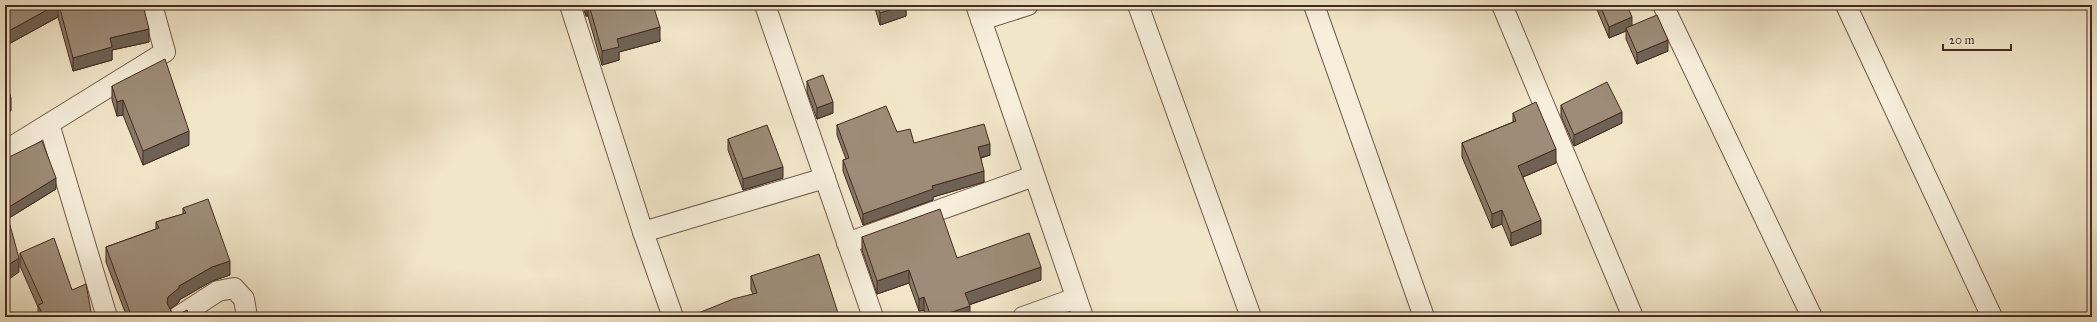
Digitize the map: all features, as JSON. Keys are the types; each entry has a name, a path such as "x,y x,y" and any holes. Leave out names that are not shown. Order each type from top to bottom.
{"street":[{"path":"5,151 165,52 152,5"},
{"path":"570,5 643,232 673,317"},
{"path":"765,5 873,317"},
{"path":"1028,5 978,13 1083,317"},
{"path":"1138,5 1251,317"},
{"path":"1314,5 1424,317"},
{"path":"1502,5 1633,317"},
{"path":"1663,5 1812,317"},
{"path":"1846,5 1992,317"},
{"path":"49,124 107,317"},
{"path":"847,243 1034,176"},
{"path":"643,232 825,178"},
{"path":"178,317 218,291 234,288 244,299 247,317"},
{"path":"1023,317 1076,298"}],"building":[{"path":"5,5 56,5 5,33"},
{"path":"59,5 143,5 149,29 110,38 112,47 73,58"},
{"path":"589,5 653,5 660,27 617,39 619,47 602,51"},
{"path":"877,5 905,5 880,13"},
{"path":"1600,5 1627,5 1632,17 1609,27"},
{"path":"1657,15 1668,40 1637,53 1626,28"},
{"path":"165,59 189,131 143,151 123,100 117,102 112,86"},
{"path":"823,75 833,102 817,108 807,81"},
{"path":"5,77 11,98 5,100"},
{"path":"1607,82 1622,112 1574,135 1561,105"},
{"path":"1536,102 1556,149 1518,166 1541,220 1511,233 1502,210 1492,214 1462,143 1516,121 1513,113"},
{"path":"886,106 897,132 910,129 914,143 984,124 990,144 978,147 984,171 932,186 933,189 863,214 843,160 849,158 837,125"},
{"path":"767,125 783,167 743,179 728,139"},
{"path":"42,141 56,178 9,207 5,193 5,159"},
{"path":"208,199 230,261 212,267 179,286 179,288 168,297 167,303 172,313 179,314 187,310 190,317 135,317 133,313 131,315 106,247 159,228 156,222 186,213 183,208"},
{"path":"5,207 19,258 5,267"},
{"path":"940,209 957,258 1029,233 1041,267 965,293 970,306 937,317 931,317 924,297 919,299 909,270 877,281 862,237"},
{"path":"54,238 72,290 86,284 92,317 44,317 38,305 43,303 20,253"},
{"path":"819,254 838,313 825,317 691,317 733,299 757,293 751,276"}]}
